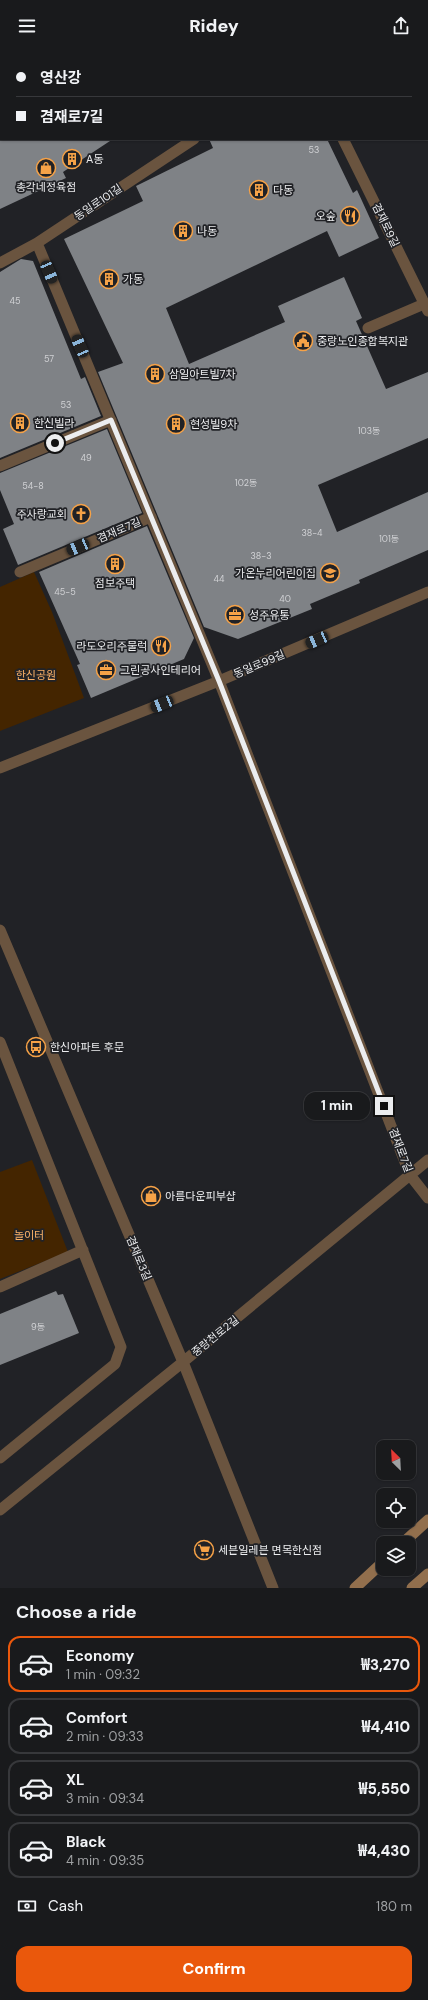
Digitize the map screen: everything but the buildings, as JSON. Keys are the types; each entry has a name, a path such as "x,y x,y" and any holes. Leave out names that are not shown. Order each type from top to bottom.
{"main road":[{"path":"411,1536 428,1520"},
{"path":"354,1588 376,1568"},
{"path":"412,1588 428,1574"}],"street":[{"name":"동일로101길","path":"0,263 37,243 192,140"},
{"name":"겸재로9길","path":"344,140 426,308"},
{"name":"겸재로7길","path":"37,243 219,681 410,1175 428,1198"},
{"path":"368,328 426,308"},
{"path":"0,466 111,420"},
{"name":"겸재로7길","path":"20,572 151,517"},
{"name":"동일로99길","path":"0,768 219,681 428,592"},
{"name":"겸재로3길","path":"0,930 183,1362 273,1588"},
{"path":"0,1042 121,1347 115,1364 0,1458"},
{"name":"중랑천로2길","path":"0,1510 183,1362 428,1160"},
{"path":"0,1287 83,1250"}],"green space":[{"name":"한신공원","path":"34,572 52,612 84,698 0,731 0,587"},
{"name":"놀이터","path":"32,1160 68,1252 0,1279 0,1172"}],"place":[{"name":"A동","path":"72,159"},
{"name":"총각네정육점","path":"46,168"},
{"name":"다동","path":"259,190"},
{"name":"오숲","path":"350,216"},
{"name":"나동","path":"183,231"},
{"name":"가동","path":"109,279"},
{"name":"중랑노인종합복지관","path":"303,341"},
{"name":"삼일아트빌7차","path":"155,374"},
{"name":"한신빌라","path":"20,423"},
{"name":"현성빌9차","path":"176,424"},
{"name":"주사랑교회","path":"81,514"},
{"name":"점보주택","path":"115,564"},
{"name":"가온누리어린이집","path":"330,573"},
{"name":"성주유통","path":"235,615"},
{"name":"라도오리주물럭","path":"161,646"},
{"name":"그린공사인테리어","path":"106,670"},
{"name":"한신아파트 후문","path":"36,1047"},
{"name":"아름다운피부샵","path":"151,1196"},
{"name":"세븐일레븐 면목한신점","path":"204,1550"}],"route":[{"path":"55,443 111,420 219,681 384,1106"}]}
